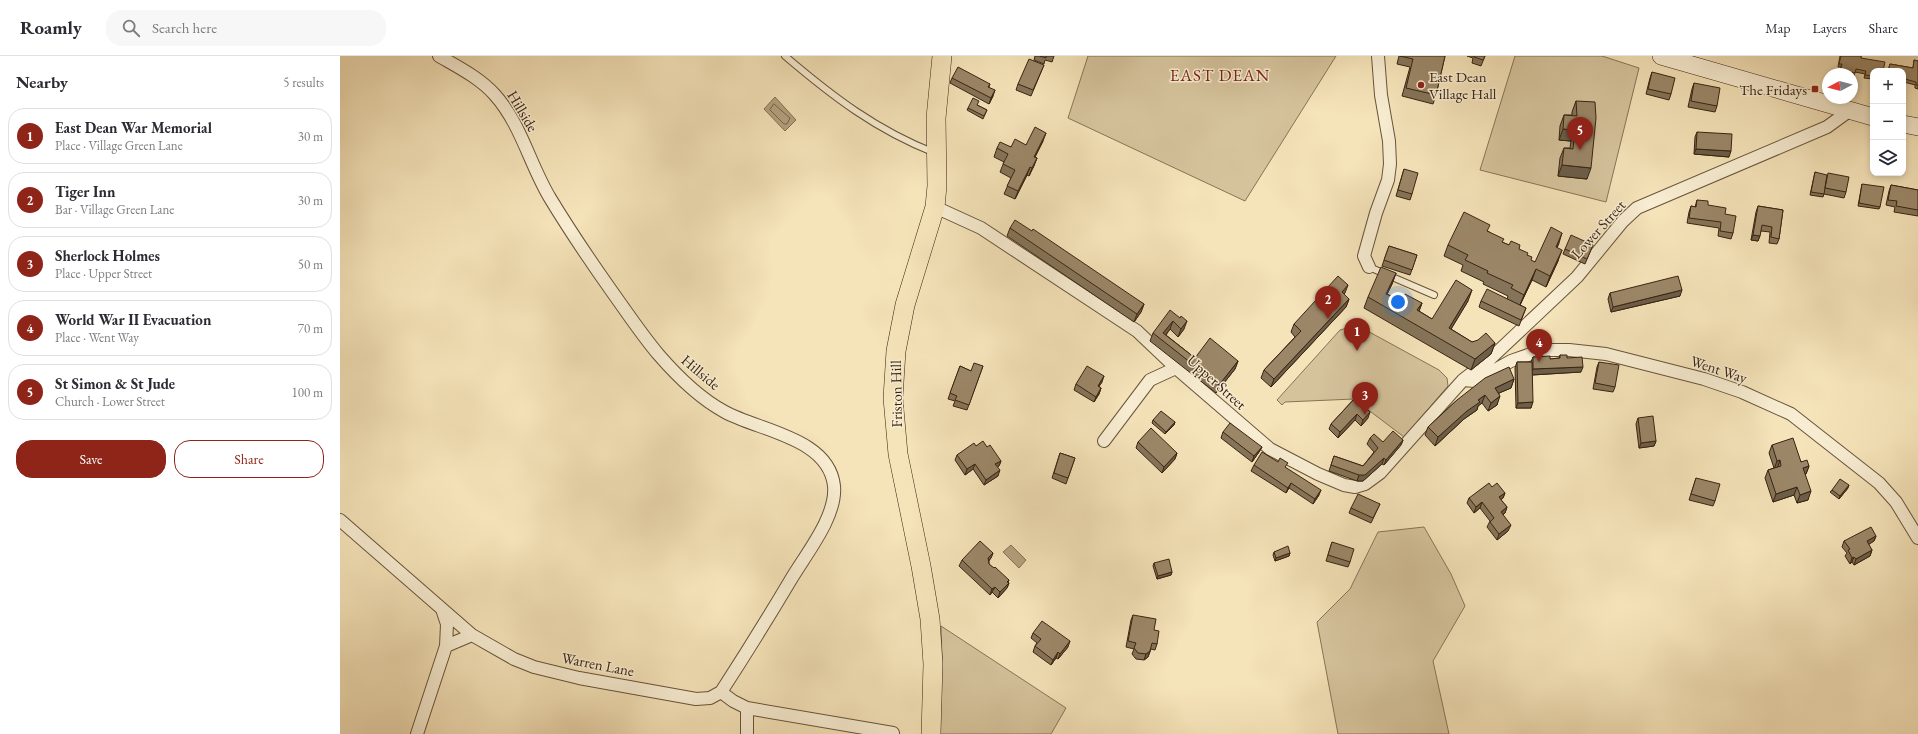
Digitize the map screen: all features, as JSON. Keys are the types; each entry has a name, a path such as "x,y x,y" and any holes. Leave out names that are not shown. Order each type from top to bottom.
{"main road":[{"name":"Friston Hill","path":"931,734 933,664 930,619 921,566 898,454 893,398 896,351 905,305 935,207 937,186 936,118 942,56"}],"street":[{"name":"Hillside","path":"439,56 480,82 493,93 504,107 549,196 580,246 647,341 673,372 696,392 725,412 810,447 823,459 832,474 834,489 832,506 822,528 762,629 721,692"},
{"path":"1369,267 1364,256 1376,213 1388,180 1390,164 1389,141 1381,95 1378,56"},
{"path":"1662,56 1870,116"},
{"name":"Lower Street","path":"1463,380 1495,354 1576,277 1623,221 1637,208 1827,127 1849,111"},
{"path":"1906,125 1918,127"},
{"name":"Upper Street","path":"935,207 981,228 1137,331 1176,368 1270,449 1318,474 1354,487 1365,484 1380,473 1463,380"},
{"name":"Went Way","path":"1463,380 1475,381 1511,361 1531,354 1550,350 1569,350 1606,354 1704,379 1742,392 1791,414 1879,483 1896,502 1918,538"},
{"path":"1104,441 1150,380 1176,368"},
{"name":"Warren Lane","path":"340,520 472,635 514,659 534,668 579,678 696,699 710,698 721,692"},
{"path":"417,734 446,646 447,624 442,609"},
{"path":"446,646 472,635"},
{"path":"721,692 733,701 747,708 893,733"},
{"path":"747,708 747,734"}],"lane":[{"path":"785,56 860,115 913,144 936,154"},
{"path":"1369,267 1434,295"}],"shaded area":[{"path":"1088,56 1336,56 1245,201 1068,118"},
{"path":"1515,56 1602,56 1639,68 1606,202 1480,170"},
{"path":"1354,326 1362,328 1439,370 1447,378 1448,386 1404,437 1354,399 1285,402 1282,405 1277,400 1340,330"},
{"path":"1424,527 1451,574 1465,606 1433,661 1449,734 1338,734 1317,622 1350,589 1378,532"},
{"path":"941,626 1066,708 1051,734 940,734 942,660"}],"water":[{"path":"775,97 796,120 785,131 764,109"},
{"path":"1011,545 1026,560 1019,568 1003,552"}],"building":[{"name":"East Dean Village Hall","path":"1400,56 1445,56 1436,95 1406,88 1413,59"},
{"path":"1474,56 1485,56 1483,60"},
{"path":"1841,56 1861,56 1861,58 1885,62 1884,68 1870,68 1870,76 1865,75 1866,71 1858,69 1858,68 1841,68 1842,64 1839,64"},
{"path":"1029,59 1044,65 1033,90 1018,84"},
{"path":"1914,60 1918,61 1918,85 1916,85 1916,82 1906,79 1906,68 1889,68 1890,64 1913,68"},
{"path":"958,67 990,84 988,87 995,90 991,98 952,78"},
{"path":"1652,72 1675,78 1671,94 1648,89"},
{"path":"1694,83 1720,88 1717,106 1691,101"},
{"path":"973,98 979,101 977,105 987,110 984,116 968,108"},
{"path":"1576,101 1595,102 1596,118 1591,168 1562,165 1564,148 1573,149 1575,130 1563,129 1564,115 1577,116"},
{"path":"1035,127 1046,133 1034,157 1037,158 1032,168 1030,167 1018,191 1007,186 1015,170 1003,164 1008,154 997,148 1000,142 1011,147 1015,139 1026,145"},
{"path":"1697,132 1732,134 1731,151 1696,149"},
{"path":"1404,169 1418,173 1412,194 1398,190"},
{"path":"1815,172 1827,175 1824,194 1811,192"},
{"path":"1828,173 1849,177 1846,192 1825,188"},
{"path":"1862,184 1884,187 1880,207 1859,203"},
{"path":"1891,185 1918,190 1918,210 1896,206 1897,201 1888,200"},
{"path":"1697,200 1708,201 1708,205 1726,208 1725,214 1736,216 1733,233 1720,231 1721,222 1689,218 1691,206 1696,207"},
{"path":"1758,206 1783,210 1779,239 1771,237 1772,227 1762,225 1760,236 1753,235"},
{"path":"1464,212 1490,225 1487,231 1504,239 1502,242 1509,245 1511,241 1520,245 1519,249 1528,253 1527,255 1532,257 1531,260 1535,262 1551,227 1562,233 1556,247 1562,250 1550,276 1536,269 1524,295 1511,288 1513,285 1487,273 1488,271 1465,260 1468,255 1448,245"},
{"path":"1015,220 1032,231 1033,229 1144,304 1137,314 1010,228"},
{"path":"1571,235 1593,245 1587,259 1565,249"},
{"path":"1389,246 1417,255 1412,270 1384,260"},
{"path":"1381,267 1396,273 1386,294 1402,301 1405,294 1422,303 1417,310 1432,319 1456,280 1472,290 1449,328 1472,342 1478,340 1486,333 1495,343 1475,359 1368,297"},
{"path":"1338,276 1348,285 1342,292 1349,299 1274,379 1264,370 1301,331 1294,324"},
{"path":"1678,276 1682,290 1613,307 1610,293"},
{"path":"1487,289 1526,308 1521,320 1481,301"},
{"path":"1170,310 1180,318 1181,316 1187,321 1181,329 1173,321 1163,333 1195,358 1210,338 1238,361 1219,385 1153,333"},
{"path":"1560,355 1567,355 1567,358 1582,357 1583,367 1533,369 1533,357 1550,356 1550,359 1560,358"},
{"path":"1517,362 1532,362 1533,402 1518,403"},
{"path":"1599,362 1619,365 1615,387 1595,383"},
{"path":"974,363 983,366 969,405 955,400 957,396 950,393 960,366 971,371"},
{"path":"1087,366 1104,376 1098,386 1101,388 1096,397 1076,384"},
{"path":"1509,367 1514,379 1495,388 1500,396 1491,403 1485,395 1478,400 1480,402 1467,411 1438,437 1428,427 1457,400 1485,378"},
{"path":"1355,398 1370,412 1363,420 1357,414 1340,432 1331,424"},
{"path":"1161,411 1175,422 1166,432 1153,420"},
{"path":"1653,416 1656,441 1641,443 1638,418"},
{"path":"1230,423 1262,447 1254,456 1223,432"},
{"path":"1151,428 1177,453 1164,467 1138,442"},
{"path":"1393,431 1403,440 1386,460 1384,458 1365,475 1359,475 1331,465 1334,456 1363,466 1378,448 1370,438 1374,434 1383,442"},
{"path":"1793,438 1801,462 1807,460 1809,466 1803,468 1811,491 1800,495 1797,487 1776,494 1768,470 1781,466 1780,460 1777,461 1772,445"},
{"path":"983,441 987,447 990,445 1001,461 995,464 1000,470 986,480 975,464 967,469 957,455 974,443 976,446"},
{"path":"1262,452 1278,462 1280,458 1288,463 1285,467 1321,490 1315,499 1291,483 1288,488 1254,465"},
{"path":"1060,453 1075,458 1068,478 1054,473"},
{"path":"1696,478 1720,484 1715,501 1691,494"},
{"path":"1840,479 1849,485 1840,496 1832,490"},
{"path":"1489,483 1492,487 1497,483 1505,493 1499,497 1507,507 1501,512 1511,525 1499,534 1490,522 1494,518 1482,502 1476,507 1469,498"},
{"path":"1358,494 1380,504 1373,518 1351,508"},
{"path":"1871,527 1876,536 1867,541 1872,550 1856,559 1854,557 1852,558 1848,550 1850,549 1844,541"},
{"path":"980,541 993,553 988,558 989,564 994,568 995,567 1009,580 1007,582 1009,583 1000,592 995,587 992,589 962,560"},
{"path":"1332,542 1354,549 1350,562 1328,555"},
{"path":"1288,546 1290,553 1276,558 1274,552"},
{"path":"1169,559 1172,572 1158,576 1154,563"},
{"path":"1133,615 1156,619 1154,630 1159,631 1157,644 1152,643 1150,651 1146,654 1138,653 1134,648 1136,643 1128,641"},
{"path":"1042,621 1070,641 1060,654 1058,652 1053,660 1035,646 1041,639 1033,633"}],"place":[{"name":"East Dean Village Hall","path":"1421,85"},
{"name":"The Fridays","path":"1815,89"},
{"name":"St Simon & St Jude","path":"1580,150"},
{"name":"Tiger Inn","path":"1328,319"},
{"name":"East Dean War Memorial","path":"1357,351"},
{"name":"World War II Evacuation","path":"1539,362"},
{"name":"Sherlock Holmes","path":"1365,415"}],"district":[{"name":"EAST DEAN","path":"1220,75"}]}
